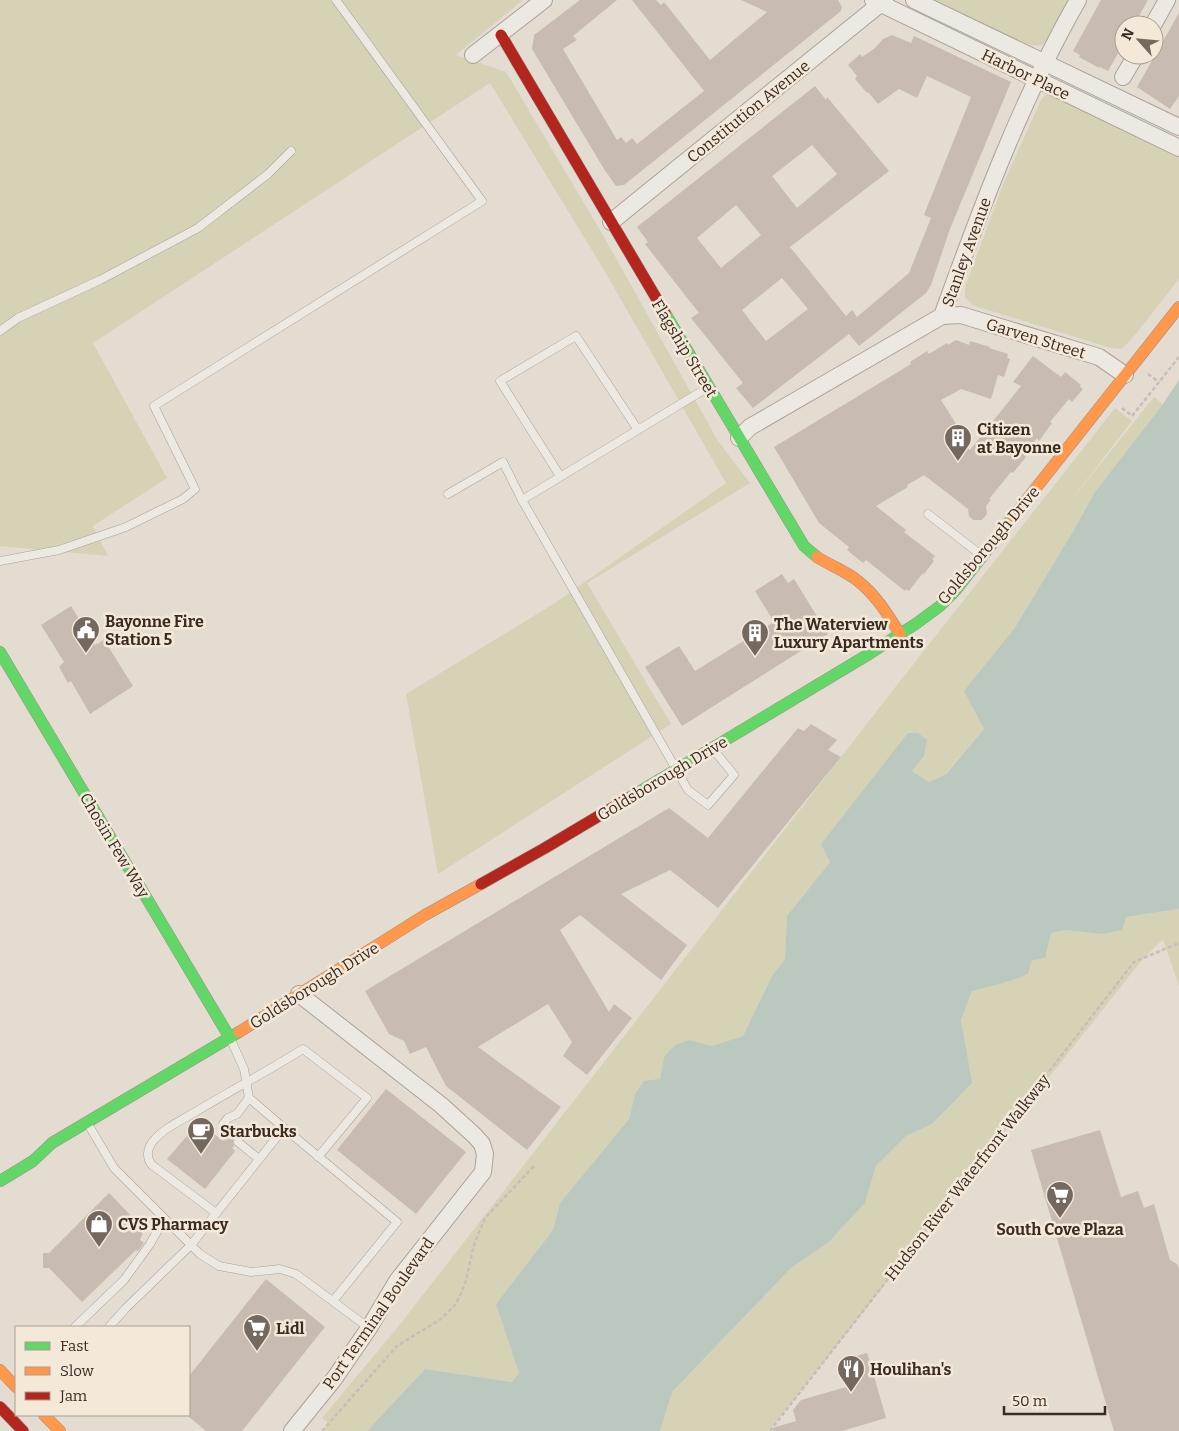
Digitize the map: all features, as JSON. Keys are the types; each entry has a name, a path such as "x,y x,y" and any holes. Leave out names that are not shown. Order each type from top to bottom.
{"main road":[{"name":"Flagship Street","path":"501,34 708,387 804,546 814,555 851,575 863,585 880,602 900,634"},
{"name":"Goldsborough Drive","path":"28,1150 52,1142 230,1038 425,915 545,848 900,634 930,614 948,598 1179,307"},
{"name":"Chosin Few Way","path":"0,652 230,1038"},
{"name":"Goldsborough Drive","path":"0,1182 33,1161 52,1142"},
{"path":"0,1370 15,1385"},
{"path":"0,1407 23,1431"},
{"path":"45,1416 60,1431"}],"street":[{"path":"473,55 544,0"},
{"name":"Harbor Place","path":"914,0 1179,127"},
{"name":"Stanley Avenue","path":"739,438 750,427 942,316 1010,138 1045,62 1078,0"},
{"path":"1159,15 1167,0"},
{"name":"Harbor Place","path":"880,1 1179,148"},
{"name":"Constitution Avenue","path":"611,222 880,1"},
{"path":"1123,77 1130,65"},
{"name":"Garven Street","path":"942,316 961,315 1099,357 1125,375"},
{"name":"Port Terminal Boulevard","path":"292,1431 334,1379 369,1328 397,1281 483,1172 485,1154 482,1144 475,1136 441,1105 299,994"}],"lane":[{"path":"0,561 59,550 126,527 183,499 195,489 154,406 482,201 336,0"},
{"path":"0,331 18,318 100,280 198,228 268,174 291,152"},
{"path":"560,476 500,381 576,336 638,430"},
{"path":"522,500 708,387"},
{"path":"448,494 503,462 522,500 688,790 708,805 734,775 712,748"},
{"path":"928,514 982,556"},
{"path":"230,1038 244,1069 249,1098 397,1222 333,1301"},
{"path":"216,1214 152,1165 147,1155 149,1148 153,1141 168,1128 303,1049 367,1098 318,1157"},
{"path":"228,1134 223,1124 228,1118 236,1114 249,1098"},
{"path":"87,1122 114,1168 200,1254 219,1266 251,1272 280,1269 296,1274 369,1328"},
{"path":"110,1326 190,1245 284,1128"},
{"path":"238,1142 260,1159"},
{"path":"76,1326 124,1280 150,1244 164,1219"}],"path":[{"path":"1121,408 1132,416 1179,356"},
{"path":"1147,374 1159,382"},
{"name":"Hudson River Waterfront Walkway","path":"770,1431 1134,962 1179,943"},
{"path":"322,1431 396,1346 441,1319 456,1304 464,1284 474,1245 486,1218 534,1166"}],"shaded area":[{"path":"0,0 523,0 456,55 506,72 603,235 718,441 750,483 587,583 671,724 438,874 406,694 555,603 726,483 604,270 490,83 93,343 167,478 93,526 108,556 0,546"},
{"path":"934,0 1069,0 1049,38 1043,45 1029,46"},
{"path":"1045,95 1054,96 1179,157 1179,279 1122,349 1111,348 972,305 965,297 965,287 1004,182"},
{"path":"1179,380 1179,909 1126,917 1122,930 1102,934 1066,930 1051,933 1045,958 1031,961 1028,974 972,991 961,1020 972,1083 932,1124 906,1136 876,1166 865,1203 829,1242 791,1268 672,1392 660,1431 367,1431 425,1369 512,1382 519,1373 496,1304 553,1230 560,1203 629,1119 635,1094 644,1081 660,1079 664,1057 675,1045 690,1040 712,1046 743,1036 772,976 785,959 787,916 830,862 821,844 908,733 918,733 927,740 924,756 912,771 929,782 946,774 984,729 964,691 1014,629 1095,492 1163,404"},
{"path":"1154,397 1163,404 1095,492 1014,629 965,691 984,729 945,774 929,782 912,771 924,756 830,862 787,916 785,959 772,976 743,1036 712,1046 690,1040 664,1057 660,1079 635,1094 629,1119 560,1203 553,1230 496,1304 519,1373 512,1382 425,1369 367,1431 322,1431 329,1424 322,1418 398,1327 1115,408 1132,421 1065,508"},
{"path":"1179,909 1179,986 1163,939 1142,960 769,1431 660,1431 672,1392 791,1268 829,1242 865,1203 876,1166 906,1136 932,1124 971,1083 961,1020 972,990 1010,981 1031,961 1045,958 1051,933 1066,930 1102,934 1126,917"}],"building":[{"path":"580,0 617,0 573,36 577,40 563,49 617,140 621,137 626,143 632,138 637,144 704,91 632,0 656,0 661,5 664,2 710,60 767,12 741,0 838,0 842,7 841,11 624,185 616,186 532,49 534,35"},
{"path":"1101,0 1148,0 1140,15 1114,15 1114,60 1108,71 1079,57 1080,55 1073,51"},
{"path":"1179,13 1179,96 1170,109 1137,87 1149,65 1164,65 1164,39"},
{"path":"892,35 911,43 914,36 1011,82 950,229 931,285 926,293 859,346 849,334 753,408 736,388 743,383 691,318 699,313 645,244 648,242 637,227 815,86 826,100 827,97 889,171 790,247 846,316 852,310 857,317 909,273 931,218 924,215 971,97 927,76 917,98 899,89 878,104 855,79 857,76 848,65 860,54 862,57 875,48 883,39","holes":["812,145 837,174 797,208 772,176","736,205 761,235 721,268 697,238","782,278 808,309 766,341 742,310"]},
{"name":"Citizen at Bayonne","path":"956,340 969,345 970,341 990,347 1008,354 1007,358 1010,359 1004,377 998,375 991,399 961,389 941,400 956,424 954,426 956,430 951,435 970,450 1021,386 1013,382 1033,356 1061,377 1065,372 1081,385 1080,387 1083,389 1072,402 1069,399 1050,422 1052,423 1039,441 1037,438 1024,455 1026,457 989,499 991,500 986,506 987,514 982,520 973,520 969,516 968,509 924,475 876,506 906,530 904,532 935,556 932,559 934,561 924,574 909,591 906,589 905,591 866,560 863,563 847,550 849,547 819,523 774,447 911,364 910,362 927,351 929,354"},
{"name":"The Waterview Luxury Apartments","path":"782,574 788,583 794,579 828,634 682,726 645,667 679,646 695,671 774,622 755,591"},
{"name":"Bayonne Fire Station 5","path":"71,606 95,645 104,640 133,686 90,714 71,681 68,683 59,667 64,662 41,625"},
{"path":"811,724 837,740 828,750 841,757 718,908 670,870 621,894 687,945 661,980 580,915 560,930 609,1012 614,1004 632,1018 587,1075 563,1056 572,1042 548,1004 478,1047 561,1107 527,1150 446,1086 426,1047 410,1054 404,1041 389,1034 365,991 669,808 708,838 798,728 804,731"},
{"path":"386,1089 466,1152 416,1214 337,1150"},
{"name":"Starbucks","path":"199,1122 223,1141 225,1138 231,1139 233,1132 239,1137 236,1137 233,1141 234,1146 232,1148 235,1151 205,1189 167,1159"},
{"path":"1100,1130 1121,1197 1138,1191 1144,1208 1154,1204 1170,1260 1177,1264 1179,1269 1179,1431 1114,1431 1031,1150"},
{"name":"CVS Pharmacy","path":"109,1193 144,1229 140,1240 144,1243 138,1251 136,1250 82,1302 49,1268 43,1268 43,1253 49,1253"},
{"name":"Lidl","path":"266,1279 325,1327 242,1431 206,1431 189,1417 190,1375"},
{"name":"Houlihan's","path":"867,1353 870,1362 875,1360 879,1375 874,1376 886,1418 842,1431 773,1431 772,1428 796,1421 793,1410 801,1400 846,1387 840,1367 846,1359"}],"traffic: fast":[{"path":"665,313 804,546 817,557"},
{"path":"629,798 869,654 917,623 940,606 955,591 1013,517"},
{"path":"0,652 230,1038"},
{"path":"0,1181 33,1161 52,1143 239,1032"}],"traffic: slow":[{"path":"1013,517 1179,307"},
{"path":"817,557 858,581 881,606 900,634"},
{"path":"239,1032 425,915 481,884"},
{"path":"0,1370 15,1386"},
{"path":"45,1416 60,1431"}],"traffic: jam":[{"path":"501,35 665,313"},
{"path":"481,884 629,798"},
{"path":"0,1407 23,1431"}],"place":[{"name":"Citizen at Bayonne","path":"958,462"},
{"name":"Bayonne Fire Station 5","path":"86,654"},
{"name":"The Waterview Luxury Apartments","path":"755,657"},
{"name":"Starbucks","path":"201,1155"},
{"name":"South Cove Plaza","path":"1060,1219"},
{"name":"CVS Pharmacy","path":"99,1248"},
{"name":"Lidl","path":"257,1352"},
{"name":"Houlihan's","path":"851,1393"}]}
